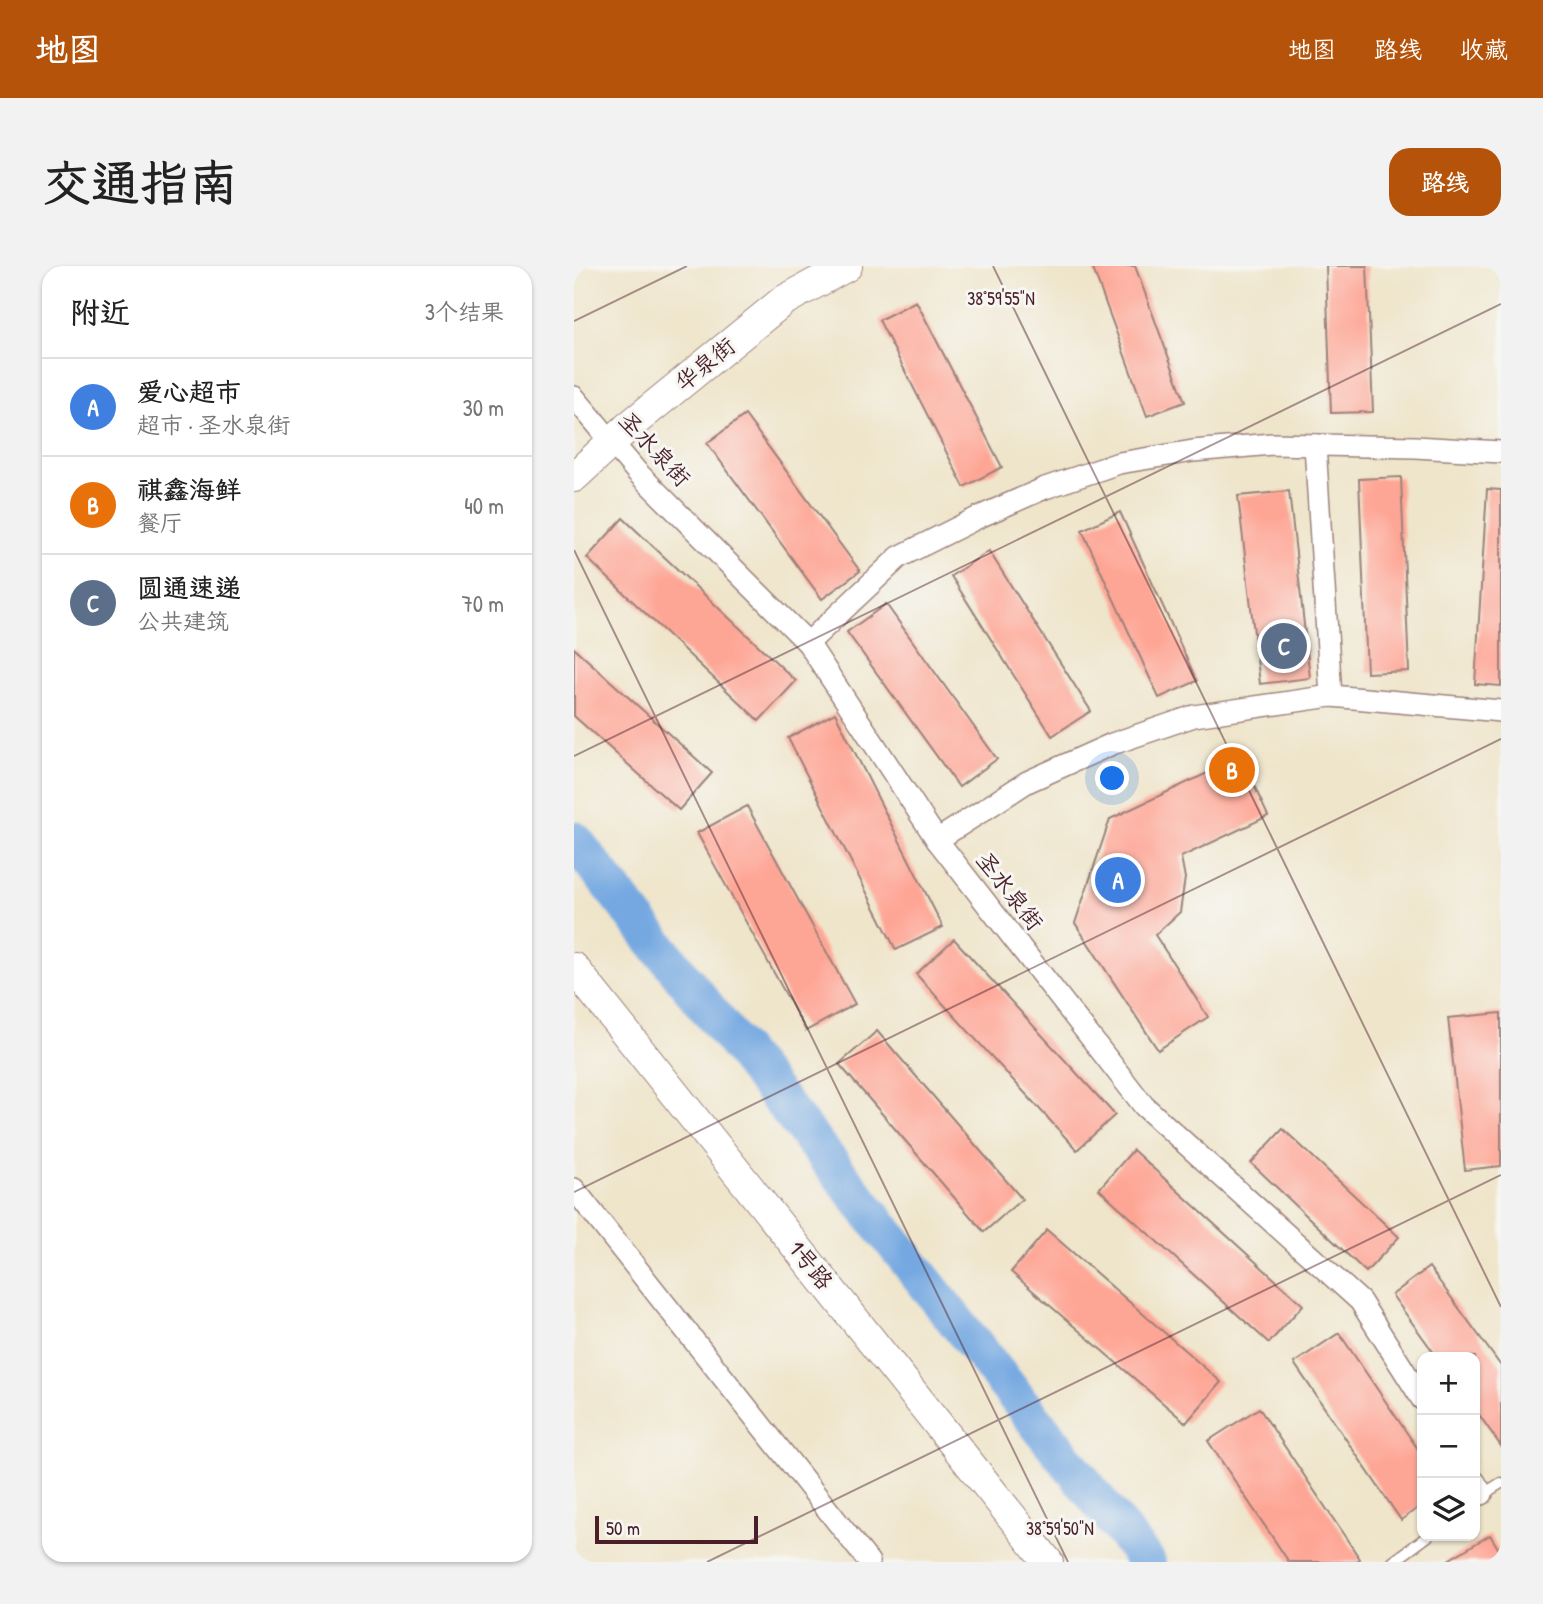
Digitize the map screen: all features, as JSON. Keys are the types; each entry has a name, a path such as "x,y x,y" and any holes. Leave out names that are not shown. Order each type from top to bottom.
{"street":[{"name":"华泉街","path":"574,477 611,442 782,301 847,266"},
{"name":"圣水泉街","path":"574,397 637,472 808,643 937,840 1144,1106 1360,1301 1417,1391"},
{"path":"808,643 899,557 1045,488 1119,463 1193,451 1272,444 1501,452"},
{"path":"1315,445 1331,696"},
{"path":"937,840 1027,782 1112,744 1194,716 1331,696 1501,711"},
{"name":"1号路","path":"574,968 1048,1562"},
{"path":"574,1189 870,1562"}],"lane":[{"path":"1480,1491 1501,1483"},
{"path":"1393,1562 1421,1541"}],"building":[{"path":"1092,266 1135,266 1185,402 1147,416"},
{"path":"1326,266 1367,266 1373,412 1331,413"},
{"path":"916,301 1002,467 964,487 879,320"},
{"path":"745,415 860,571 822,599 707,443"},
{"path":"1401,477 1409,671 1367,673 1359,479"},
{"path":"1487,489 1501,490 1501,686 1475,684"},
{"path":"1289,491 1310,678 1260,684 1238,496"},
{"path":"1120,512 1197,681 1159,698 1082,530"},
{"path":"623,518 796,681 759,721 587,558"},
{"path":"989,551 1091,711 1052,736 951,576"},
{"path":"886,604 997,759 959,787 847,632"},
{"path":"574,648 712,773 679,810 574,716"},
{"path":"835,713 943,927 896,950 788,738"},
{"path":"1241,757 1268,816 1181,857 1185,878 1180,912 1155,935 1208,1017 1158,1050 1075,923 1110,819"},
{"path":"747,806 855,1004 806,1031 697,833"},
{"path":"954,939 1115,1115 1077,1150 916,974"},
{"path":"1501,1013 1501,1166 1465,1170 1448,1018"},
{"path":"877,1031 1022,1199 984,1232 839,1064"},
{"path":"1283,1129 1399,1237 1366,1272 1251,1163"},
{"path":"1133,1150 1303,1305 1269,1343 1099,1189"},
{"path":"1047,1230 1221,1382 1186,1423 1011,1272"},
{"path":"1429,1267 1501,1366 1501,1446 1480,1416 1480,1352 1433,1352 1392,1295"},
{"path":"1339,1333 1417,1448 1417,1509 1401,1520 1294,1363"},
{"path":"1259,1408 1360,1559 1356,1562 1289,1562 1208,1441"},
{"path":"1490,1535 1501,1553 1501,1562 1445,1562"}],"waterway":[{"path":"574,840 1147,1562"}],"place":[{"name":"圆通速递","path":"1284,646"},
{"name":"祺鑫海鲜","path":"1232,770"},
{"name":"爱心超市","path":"1118,880"}]}
